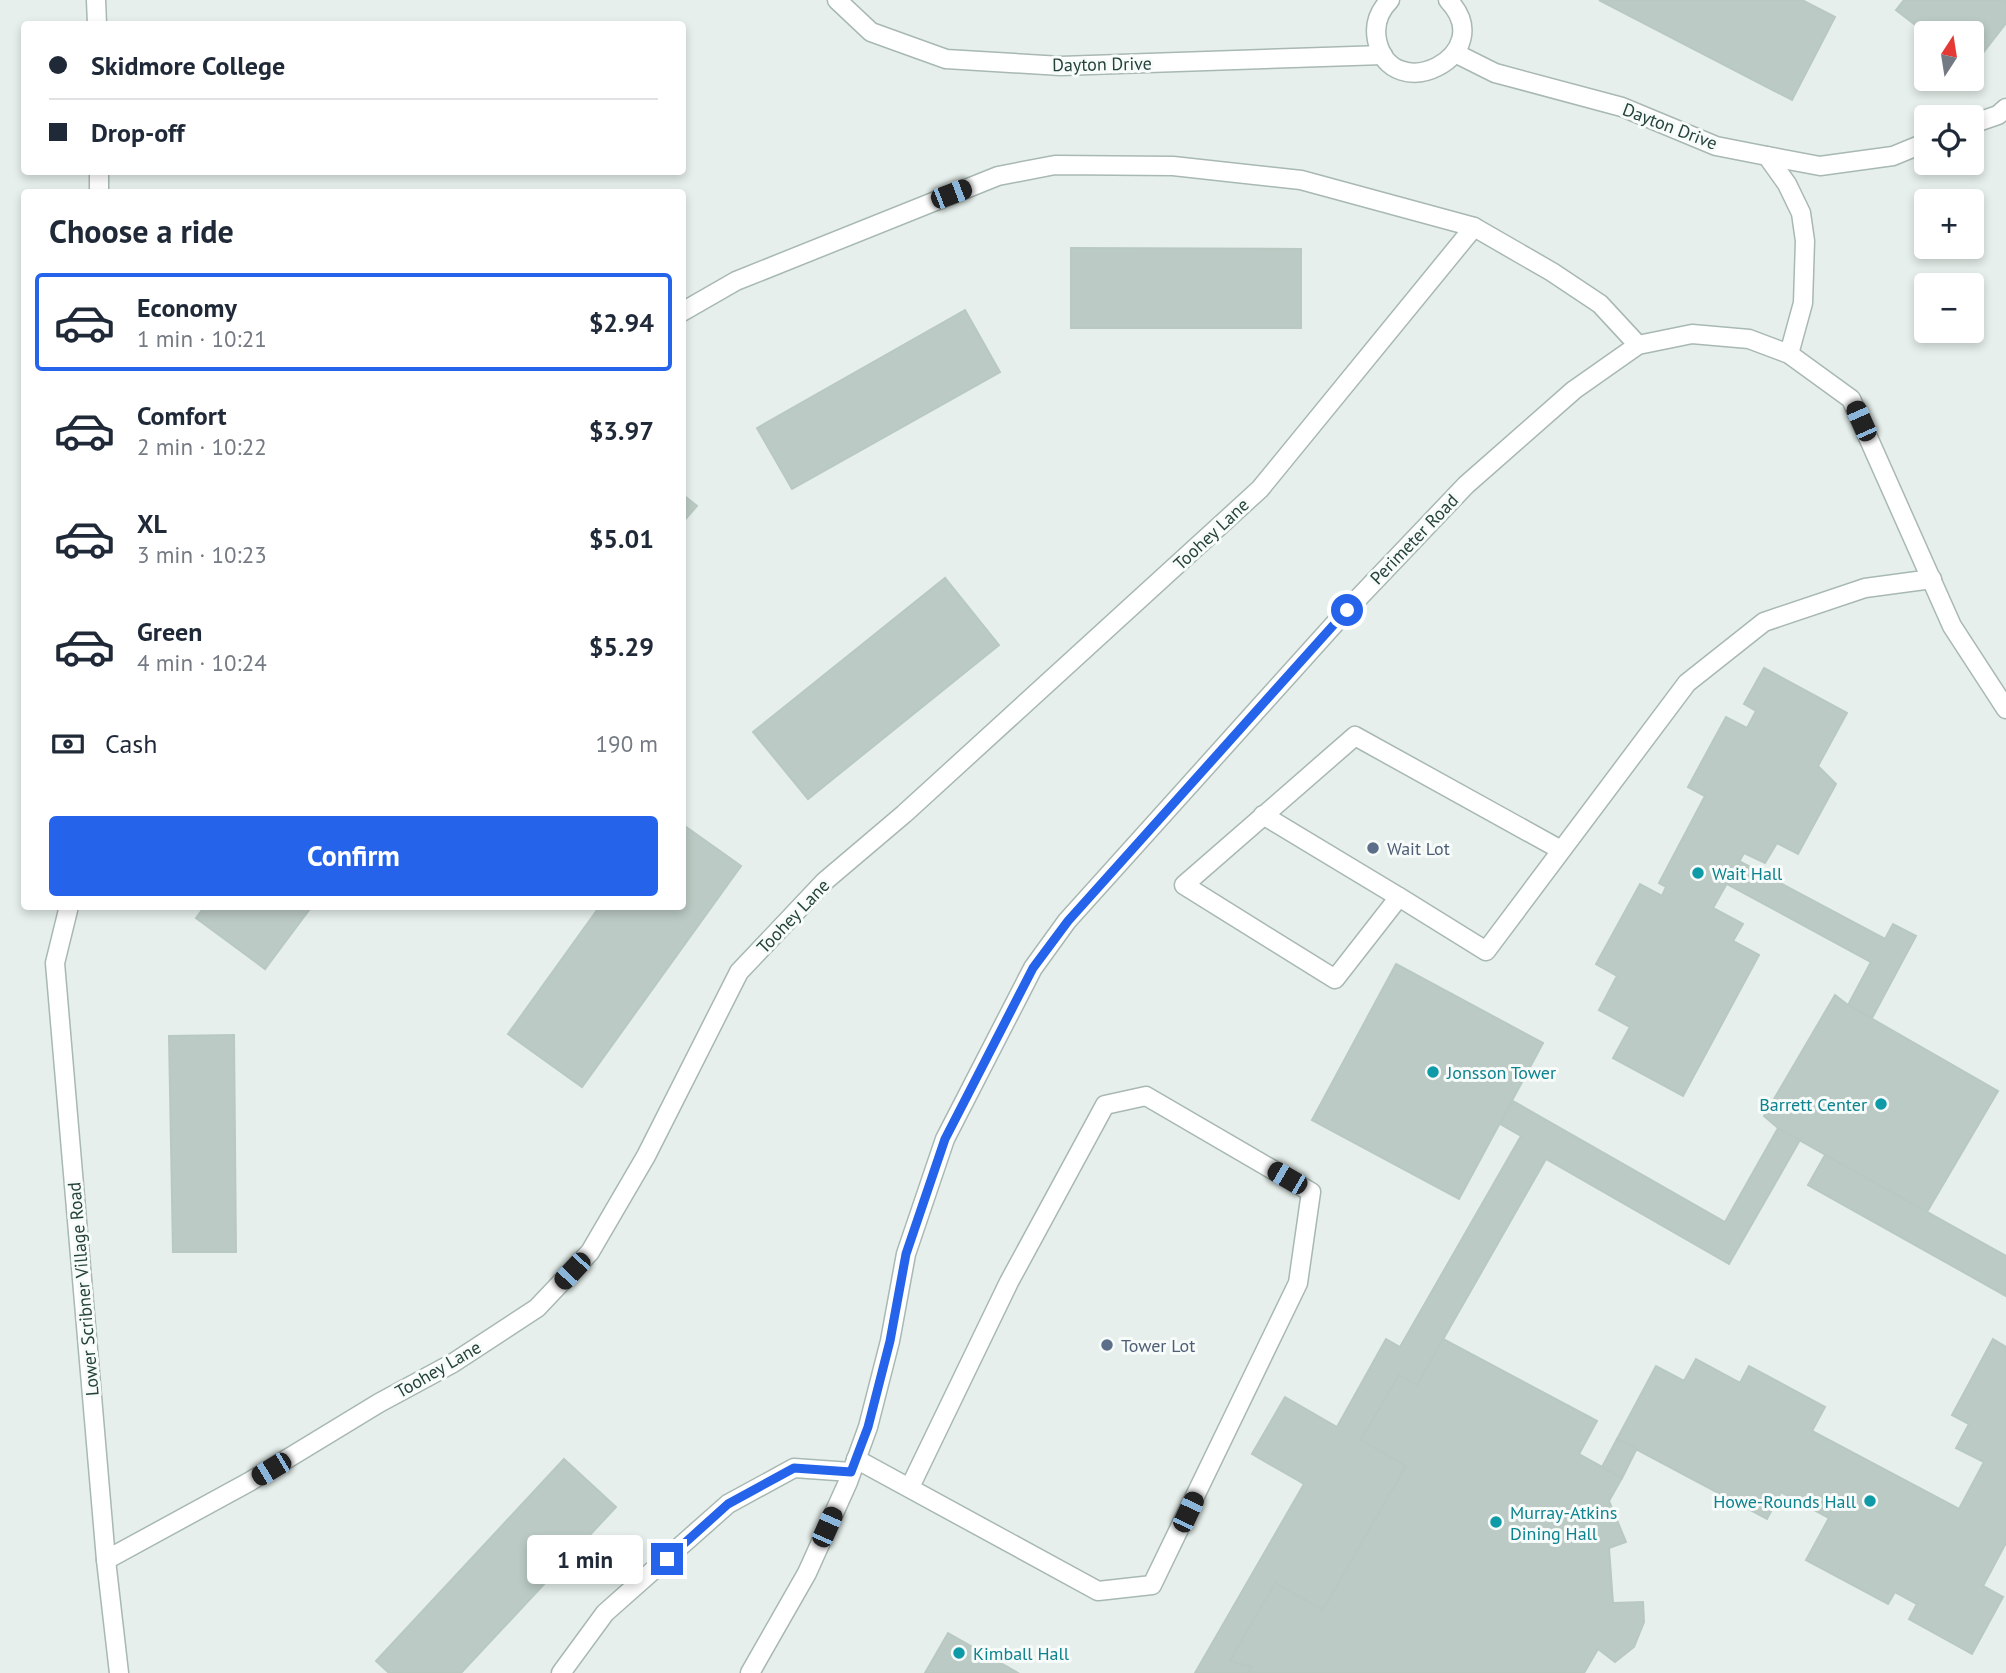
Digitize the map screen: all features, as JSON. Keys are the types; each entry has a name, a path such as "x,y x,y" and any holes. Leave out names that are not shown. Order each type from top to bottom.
{"lane":[{"path":"96,0 97,21"},
{"name":"Dayton Drive","path":"837,0 872,32 946,59 1061,66 1383,55"},
{"path":"1390,0 1380,13 1376,27 1377,42 1383,55 1394,66 1410,73 1426,73 1445,64 1455,53 1461,39 1461,24 1448,0"},
{"name":"Dayton Drive","path":"1455,53 1495,73 1622,107 1716,146 1820,166 1893,156 1914,147"},
{"path":"1984,119 2006,108"},
{"path":"1767,156 1787,184 1801,213 1805,241 1803,303 1789,354"},
{"path":"686,310 736,281 998,176 1055,165 1173,166 1301,180 1474,227 1552,272 1600,304 1638,345"},
{"name":"Toohey Lane","path":"106,1560 249,1482 379,1403 453,1363 537,1308 590,1252 646,1156 739,972 825,881 914,805 1259,489 1474,227"},
{"name":"Perimeter Road","path":"750,1673 807,1573 854,1465 868,1427 890,1341 906,1254 945,1139 1033,968 1068,921 1347,610 1466,485 1574,390 1638,345 1692,334 1748,339 1789,354 1851,398 1952,626 2006,709"},
{"path":"1263,815 1486,951 1687,683 1764,622 1865,588 1931,579"},
{"path":"1399,897 1335,979 1184,885 1355,736 1561,850"},
{"name":"Lower Scribner Village Road","path":"68,910 55,963 106,1560 119,1673"},
{"path":"561,1673 605,1613 728,1504 794,1468 854,1465 910,1487 1098,1591 1152,1585 1298,1283 1311,1192 1146,1096 1105,1105 1009,1282 910,1487"}],"building":[{"path":"1599,0 1802,0 1835,17 1792,100"},
{"path":"1904,0 2006,0 2006,23 1984,51 1984,21 1914,21 1914,24 1896,10"},
{"path":"1071,248 1301,249 1301,328 1071,328"},
{"path":"965,310 1000,372 792,489 757,428"},
{"path":"686,497 697,506 686,518"},
{"path":"945,578 999,645 808,799 753,732"},
{"name":"Wait Hall","path":"1764,668 1847,713 1818,766 1836,784 1798,854 1777,843 1765,863 1744,853 1713,908 1743,924 1733,941 1759,955 1683,1096 1613,1058 1630,1027 1599,1010 1617,976 1596,964 1640,884 1662,896 1666,887 1659,883 1705,796 1688,787 1726,717 1747,728 1756,711 1744,704"},
{"path":"686,827 741,866 582,1087 508,1034 597,910 686,910"},
{"path":"1739,861 1885,939 1893,924 1916,936 1872,1018 1848,1005 1871,962 1727,884"},
{"path":"202,910 309,910 265,969 196,918"},
{"name":"Jonsson Tower","path":"1396,964 1543,1043 1459,1199 1312,1120"},
{"name":"Barrett Center","path":"1835,995 1998,1091 1927,1212 1778,1128 1764,1116"},
{"path":"234,1035 236,1252 173,1252 169,1036"},
{"path":"1513,1101 1725,1222 1778,1128 1800,1140 1729,1264 1546,1159 1417,1385 1399,1375 1361,1440 1406,1466 1323,1610 1275,1583 1230,1661 1252,1667 1249,1673 1195,1673 1304,1484 1252,1454 1285,1397 1337,1427 1386,1339 1400,1347 1521,1136 1500,1124"},
{"path":"1825,1155 2006,1256 2006,1296 1808,1185"},
{"name":"Murray-Atkins Dining Hall","path":"1443,1339 1597,1421 1579,1454 1622,1478 1609,1501 1626,1542 1609,1548 1613,1603 1643,1602 1644,1622 1634,1647 1615,1662 1598,1649 1584,1673 1249,1673 1252,1667 1230,1661 1275,1583 1323,1610 1406,1466 1361,1440 1399,1375 1417,1385"},
{"name":"Howe-Rounds Hall","path":"1993,1339 2006,1347 2006,1543 1983,1586 2003,1597 1972,1654 1909,1619 1917,1604 1895,1592 1888,1604 1806,1560 1829,1518 1781,1492 1767,1519 1617,1439 1656,1366 1684,1381 1696,1359 1740,1383 1749,1366 1825,1407 1812,1431 1959,1509 1984,1462 1956,1448 1969,1424 1952,1415"},
{"path":"1617,1439 1637,1448 1622,1478 1602,1467"},
{"path":"564,1459 616,1507 461,1673 389,1673 376,1661"},
{"name":"Kimball Hall","path":"948,1633 1018,1673 925,1673"}],"place":[{"name":"Wait Lot","path":"1373,848"},
{"name":"Wait Hall","path":"1698,873"},
{"name":"Jonsson Tower","path":"1433,1072"},
{"name":"Barrett Center","path":"1881,1104"},
{"name":"Tower Lot","path":"1107,1345"},
{"name":"Howe-Rounds Hall","path":"1870,1501"},
{"name":"Murray-Atkins Dining Hall","path":"1496,1522"},
{"name":"Kimball Hall","path":"959,1653"}],"route":[{"path":"667,1559 728,1504 794,1468 851,1472 868,1427 890,1341 906,1254 945,1139 1033,968 1068,921 1347,610"}]}
